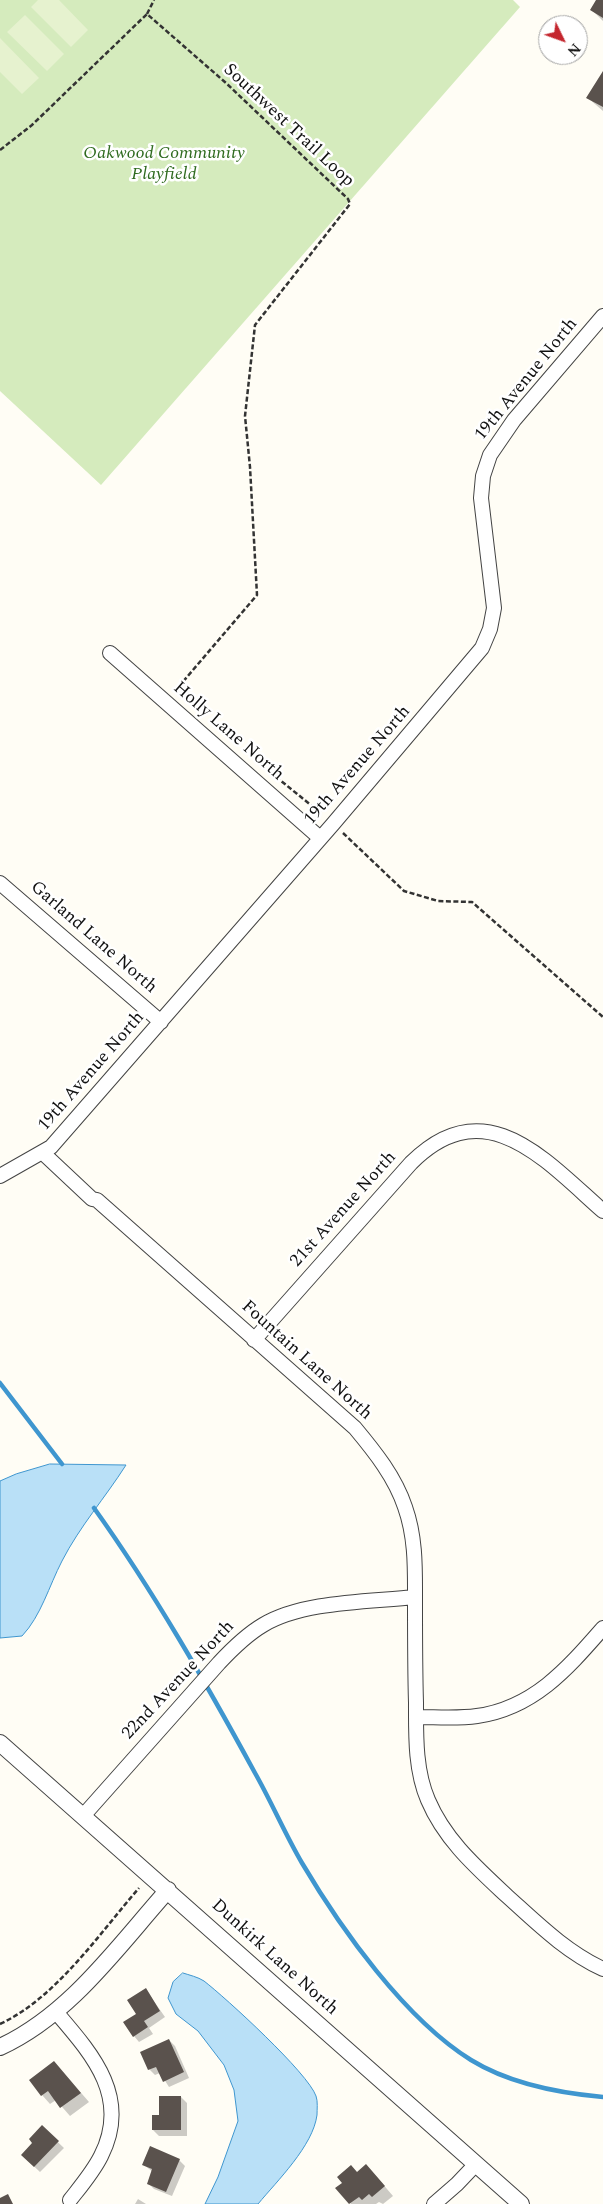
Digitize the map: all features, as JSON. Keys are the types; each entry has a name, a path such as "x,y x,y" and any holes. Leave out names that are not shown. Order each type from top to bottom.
{"street":[{"name":"19th Avenue North","path":"0,1176 43,1153 57,1141 162,1022 482,648 490,629 494,608 480,498 483,476 490,455 514,420 603,316"},
{"name":"Holly Lane North","path":"110,653 320,838"},
{"name":"Garland Lane North","path":"0,883 162,1022"},
{"name":"21st Avenue North","path":"254,1340 424,1149 460,1132 479,1130 502,1134 522,1143 541,1156 603,1211"},
{"name":"Fountain Lane North","path":"43,1153 92,1199 97,1200 354,1428 375,1452 392,1479 405,1508 413,1539 416,1570 416,1717"},
{"name":"22nd Avenue North","path":"84,1816 239,1641 264,1624 292,1613 321,1607 415,1597"},
{"path":"603,1628 552,1683 529,1698 504,1710 477,1716 416,1717 416,1740 420,1769 427,1799 441,1827 476,1867 561,1944 603,1969"},
{"name":"Dunkirk Lane North","path":"0,1743 521,2204"},
{"path":"0,2047 15,2040 56,2012 168,1890"},
{"path":"56,2012 100,2067 109,2088 111,2111 109,2134 102,2155 70,2200"},
{"path":"434,2204 476,2164"}],"path":[{"path":"0,150 32,125 147,14 154,0"},
{"name":"Southwest Trail Loop","path":"147,14 329,178 348,199 350,204 255,325 245,416 250,467 257,595 175,691"},
{"path":"347,837 404,890 438,901 472,902 603,1017"},
{"path":"0,2024 12,2018 54,1986 139,1888"}],"green space":[{"name":"Oakwood Community Playfield","path":"0,0 513,0 520,7 101,485 0,391"},
{"path":"38,0 59,0 88,30 71,47 31,7"},
{"path":"25,15 64,54 47,71 7,32"},
{"path":"0,38 39,78 22,94 0,72"}],"water":[{"path":"50,1464 126,1465 69,1548 40,1610 29,1628 22,1636 0,1638 0,1481"},
{"path":"183,1973 204,1981 230,2003 283,2054 310,2085 316,2096 317,2115 309,2139 284,2174 258,2204 205,2204 218,2177 238,2121 234,2090 224,2065 198,2031 176,2014 168,1998 173,1982"}],"building":[{"path":"596,0 603,0 603,18 590,10"},
{"path":"603,71 603,107 586,98"},
{"path":"146,1988 160,2011 144,2021 148,2027 133,2037 123,2022 136,2014 127,2000"},
{"path":"169,2039 184,2072 163,2082 156,2067 148,2070 140,2052"},
{"path":"54,2061 81,2093 60,2108 48,2091 41,2096 29,2080"},
{"path":"159,2096 181,2096 181,2130 152,2130 152,2115 159,2115"},
{"path":"42,2125 59,2141 34,2167 21,2155 32,2143 29,2139"},
{"path":"150,2146 180,2159 166,2192 147,2184 152,2169 142,2165"},
{"path":"366,2164 385,2186 372,2197 369,2194 362,2200 359,2197 349,2204 335,2188 342,2183 337,2177 351,2165 357,2172"},
{"path":"8,2194 13,2204 0,2204 0,2198"}],"waterway":[{"path":"0,1383 62,1464"},
{"path":"94,1508 138,1572 218,1705 296,1852 318,1889 355,1944 376,1971 422,2021 471,2060 502,2075 535,2086 603,2097"}]}
